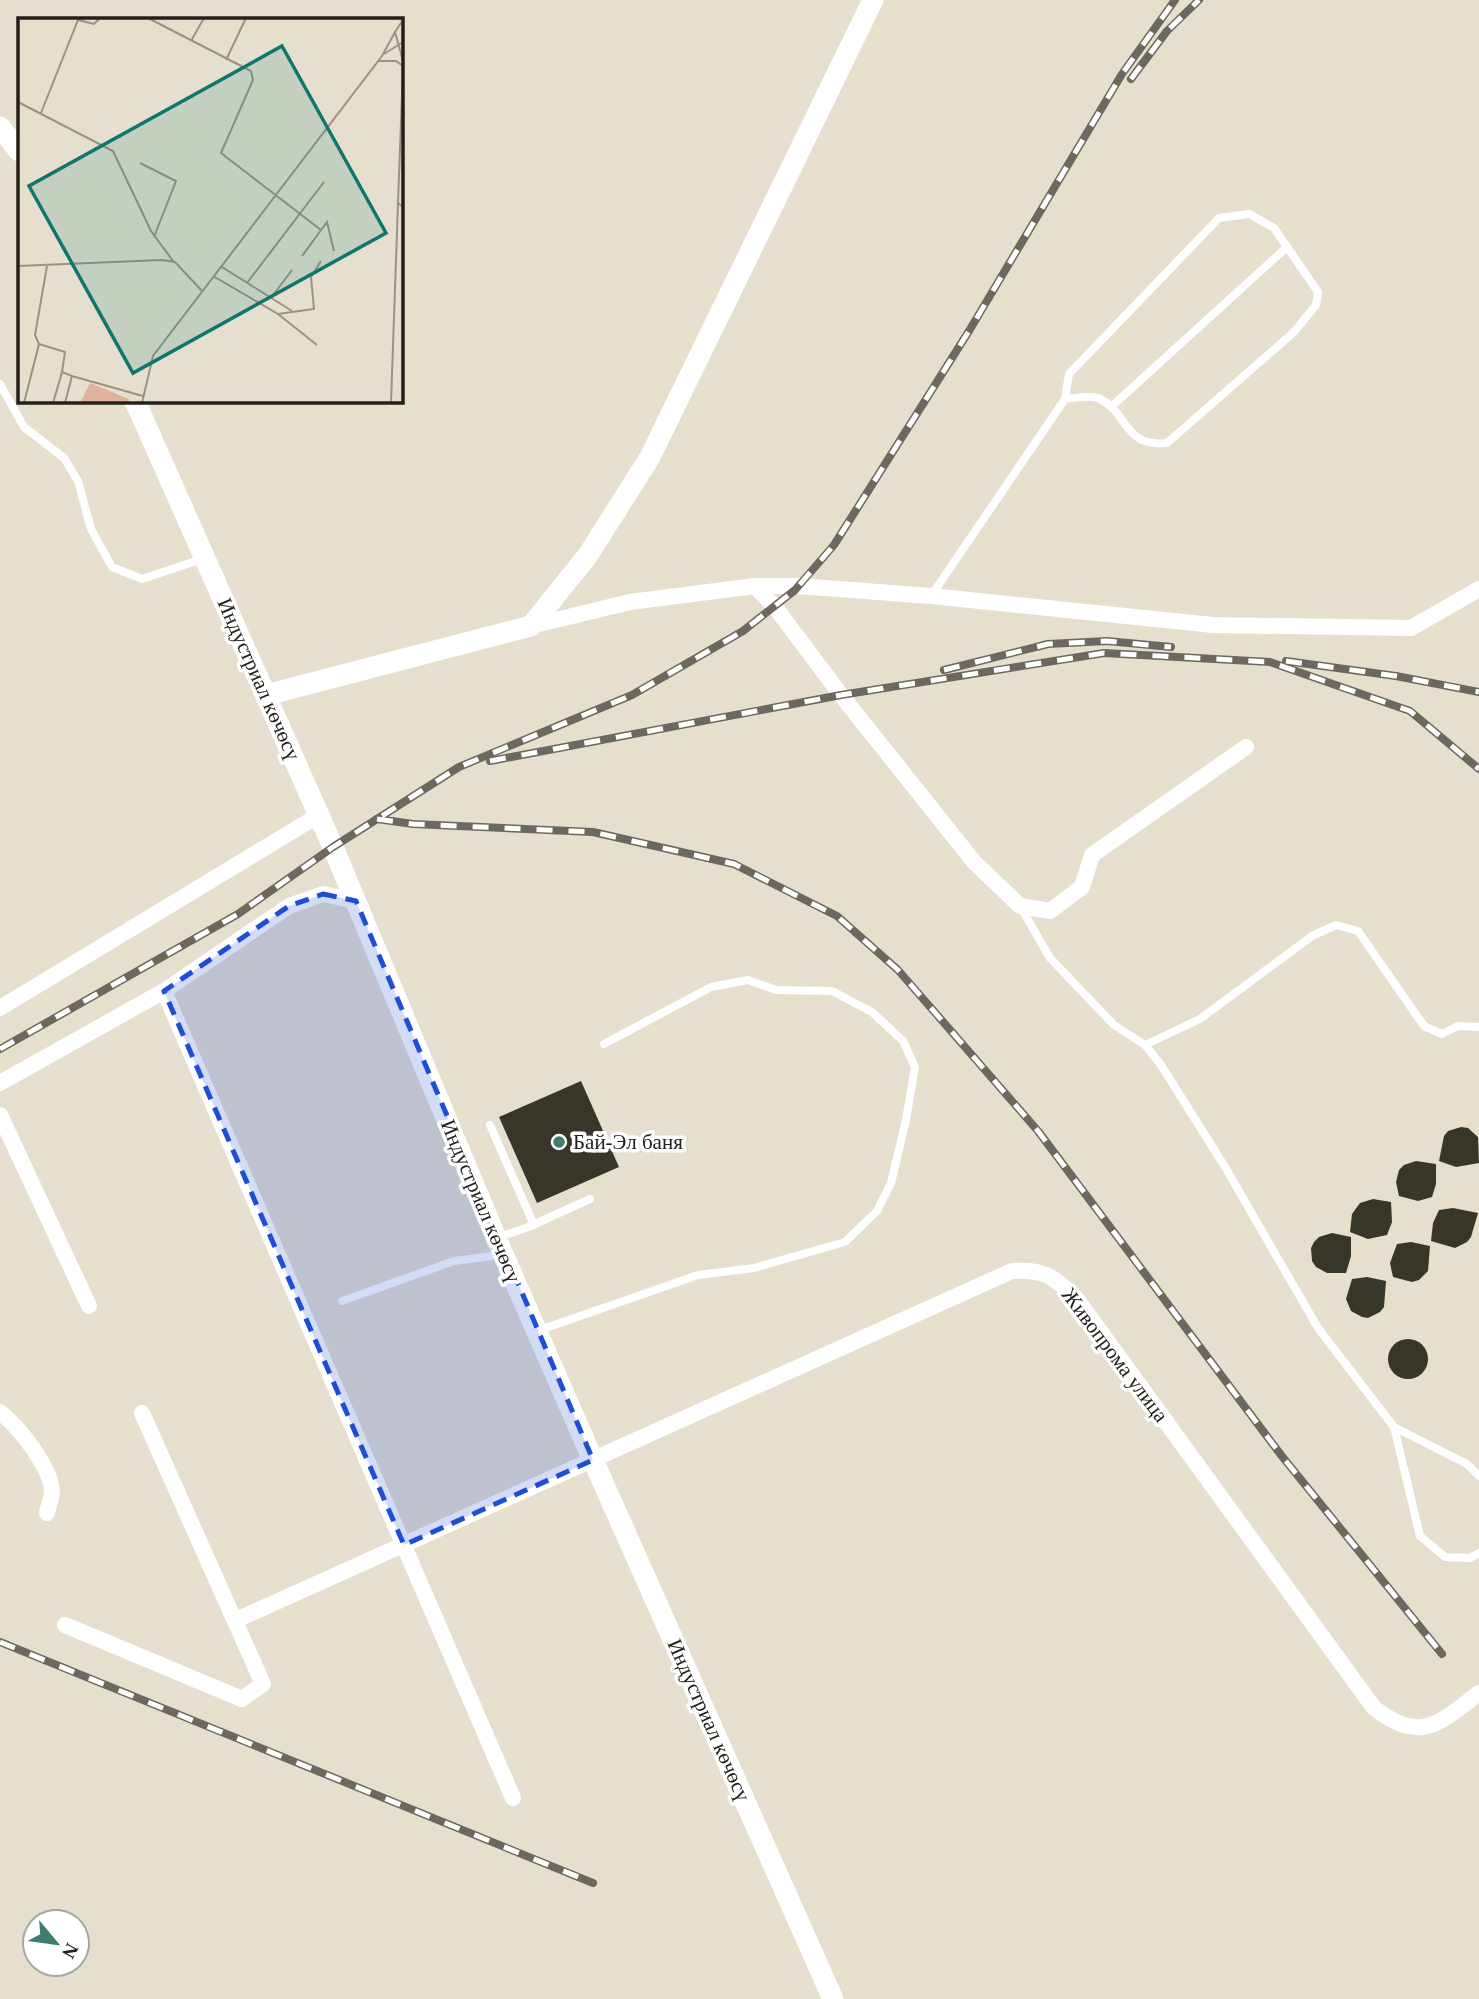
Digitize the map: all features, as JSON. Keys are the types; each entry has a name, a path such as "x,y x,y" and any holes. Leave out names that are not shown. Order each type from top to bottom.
{"main road":[{"path":"266,695 531,626 588,555 650,457 873,0"},
{"path":"0,127 18,150"},
{"name":"Индустриал көчөсү","path":"135,402 319,815 593,1461 833,1999"}],"street":[{"path":"531,626 630,602 755,586 798,586 931,596 1213,625 1411,628 1479,590"},
{"path":"755,586 775,607 841,695 974,862 1020,906 1049,911 1082,887 1092,855 1245,747"},
{"path":"0,1008 319,815"},
{"path":"0,1083 164,991 289,906 323,894 356,901"},
{"path":"164,991 513,1798"},
{"path":"0,1115 89,1306"},
{"name":"Живопрома улица","path":"236,1620 1012,1271 1035,1270 1056,1279 1076,1297 1374,1709 1393,1723 1412,1729 1431,1726 1479,1693"},
{"path":"0,1412 15,1424 41,1461 52,1491 47,1513"},
{"path":"65,1625 242,1699 263,1684 142,1413"}],"lane":[{"path":"931,596 1065,399 1069,374 1219,218 1249,214 1274,228 1318,292 1316,304 1294,332 1167,443 1152,445 1129,431 1111,407 1096,397 1065,399"},
{"path":"1111,407 1287,247"},
{"path":"0,384 24,427 64,458 78,481 91,529 112,567 142,579 205,558"},
{"path":"1020,906 1051,958 1114,1025 1144,1045 1161,1065 1226,1167 1318,1328 1394,1427 1420,1536 1445,1557 1470,1558 1479,1553"},
{"path":"1144,1045 1200,1018 1312,936 1336,925 1358,931 1424,1026 1442,1034 1458,1026 1479,1027"},
{"path":"537,1331 698,1275 754,1268 845,1242 877,1211 891,1183 915,1067 903,1041 872,1012 832,990 776,990 748,981 711,987 604,1044"},
{"path":"490,1125 534,1225"},
{"path":"342,1301 500,1246 534,1225 590,1199"},
{"path":"1394,1427 1467,1465 1479,1476"}],"highlighted area":[{"path":"323,894 356,901 593,1460 404,1545 164,991 289,906"}],"building":[{"name":"Бай-Эл баня","path":"581,1081 619,1167 537,1203 499,1117"},
{"path":"1468,1128 1478,1137 1479,1163 1456,1167 1439,1161 1444,1136 1448,1131"},
{"path":"1416,1161 1436,1164 1436,1184 1432,1197 1418,1201 1399,1196 1396,1182 1399,1170"},
{"path":"1373,1199 1391,1202 1392,1222 1387,1235 1368,1239 1350,1232 1352,1214 1360,1203"},
{"path":"1453,1208 1478,1213 1471,1237 1455,1248 1431,1241 1433,1223 1439,1210"},
{"path":"1332,1233 1351,1237 1351,1256 1346,1273 1327,1273 1316,1267 1312,1261 1311,1248 1314,1242 1319,1237"},
{"path":"1411,1242 1430,1246 1428,1271 1419,1280 1412,1282 1393,1277 1390,1263 1397,1244"},
{"path":"1367,1277 1386,1281 1384,1307 1368,1318 1351,1311 1346,1299 1352,1279"},
{"path":"1408,1339 1422,1345 1428,1359 1422,1373 1408,1379 1394,1373 1388,1359 1394,1345"}],"railway":[{"path":"0,1049 238,914 333,847 459,767 632,695 743,631 795,590 834,545 969,331 1122,74 1175,0"},
{"path":"1131,79 1167,31 1199,0"},
{"path":"944,670 1048,644 1107,641 1171,647"},
{"path":"490,761 841,695 1104,653 1270,662 1410,711 1479,769"},
{"path":"1286,661 1396,676 1479,692"},
{"path":"377,819 413,824 593,832 734,864 837,916 898,970 1038,1131 1281,1455 1442,1654"},
{"path":"0,1642 593,1883"}],"place":[{"name":"Бай-Эл баня","path":"559,1142"}]}
